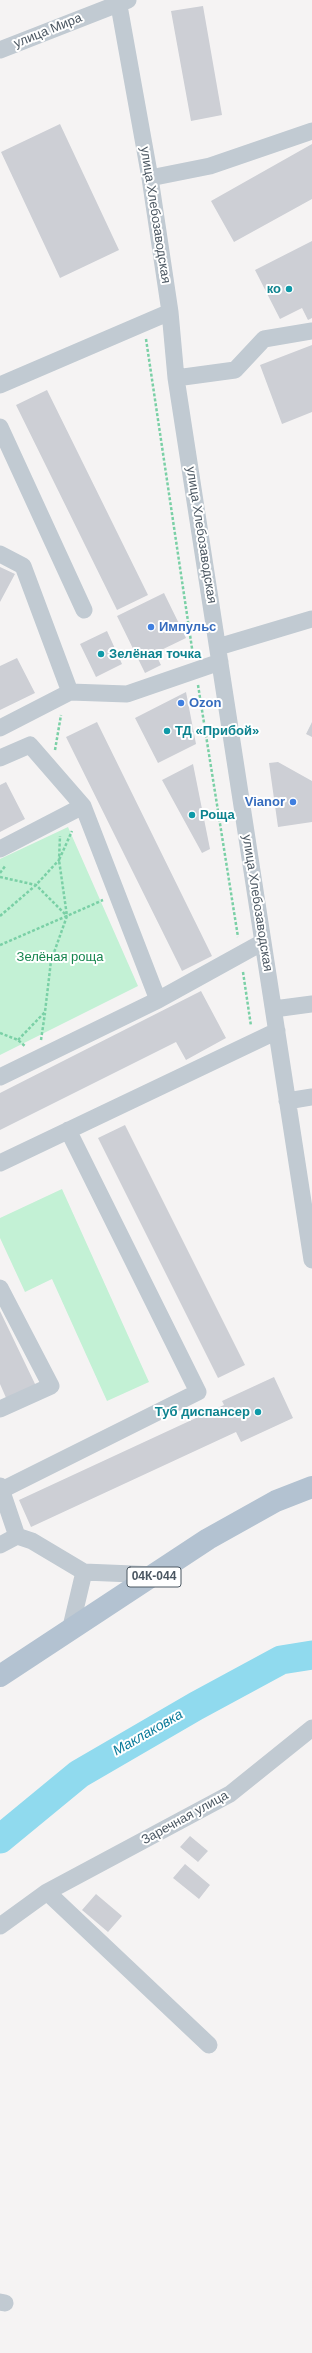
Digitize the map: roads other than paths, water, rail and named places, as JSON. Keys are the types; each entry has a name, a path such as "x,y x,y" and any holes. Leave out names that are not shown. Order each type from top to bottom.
{"main road":[{"name":"04К-044","path":"6,1670 157,1575 208,1539 276,1501 312,1486"}],"street":[{"name":"улица Мира","path":"0,50 122,1"},
{"name":"улица Хлебозаводская","path":"122,1 170,312 176,378 312,1260"},
{"path":"150,178 210,166 312,131"},
{"path":"0,384 170,312"},
{"path":"176,378 235,370 264,339 312,330"},
{"path":"0,427 84,610"},
{"path":"0,554 23,566 70,692"},
{"path":"0,728 70,692 127,694 219,654 312,619"},
{"path":"0,758 30,746 83,806 158,1000"},
{"path":"0,849 83,806"},
{"path":"0,1077 158,1000 263,942"},
{"path":"274,1009 312,1004"},
{"path":"0,1163 277,1031"},
{"path":"287,1100 312,1097"},
{"path":"17,1536 1,1488 198,1392 68,1130"},
{"path":"0,1288 51,1386 0,1409"},
{"path":"0,1546 17,1536 32,1541 84,1572 157,1575"},
{"path":"70,1631 84,1572"},
{"name":"Заречная улица","path":"0,1926 47,1892 230,1794 312,1728"},
{"path":"47,1892 208,2045"}],"waterway":[{"name":"Маклаковка","path":"0,1839 79,1774 196,1706 281,1660 312,1655"}],"place":[{"name":"ко","path":"289,289"},
{"name":"Импульс","path":"151,627"},
{"name":"Зелёная точка","path":"101,654"},
{"name":"Ozon","path":"181,703"},
{"name":"ТД «Прибой»","path":"167,731"},
{"name":"Vianor","path":"293,802"},
{"name":"Роща","path":"192,815"},
{"name":"Туб диспансер","path":"258,1412"}],"park label":[{"name":"Зелёная роща","path":"60,957"}]}
